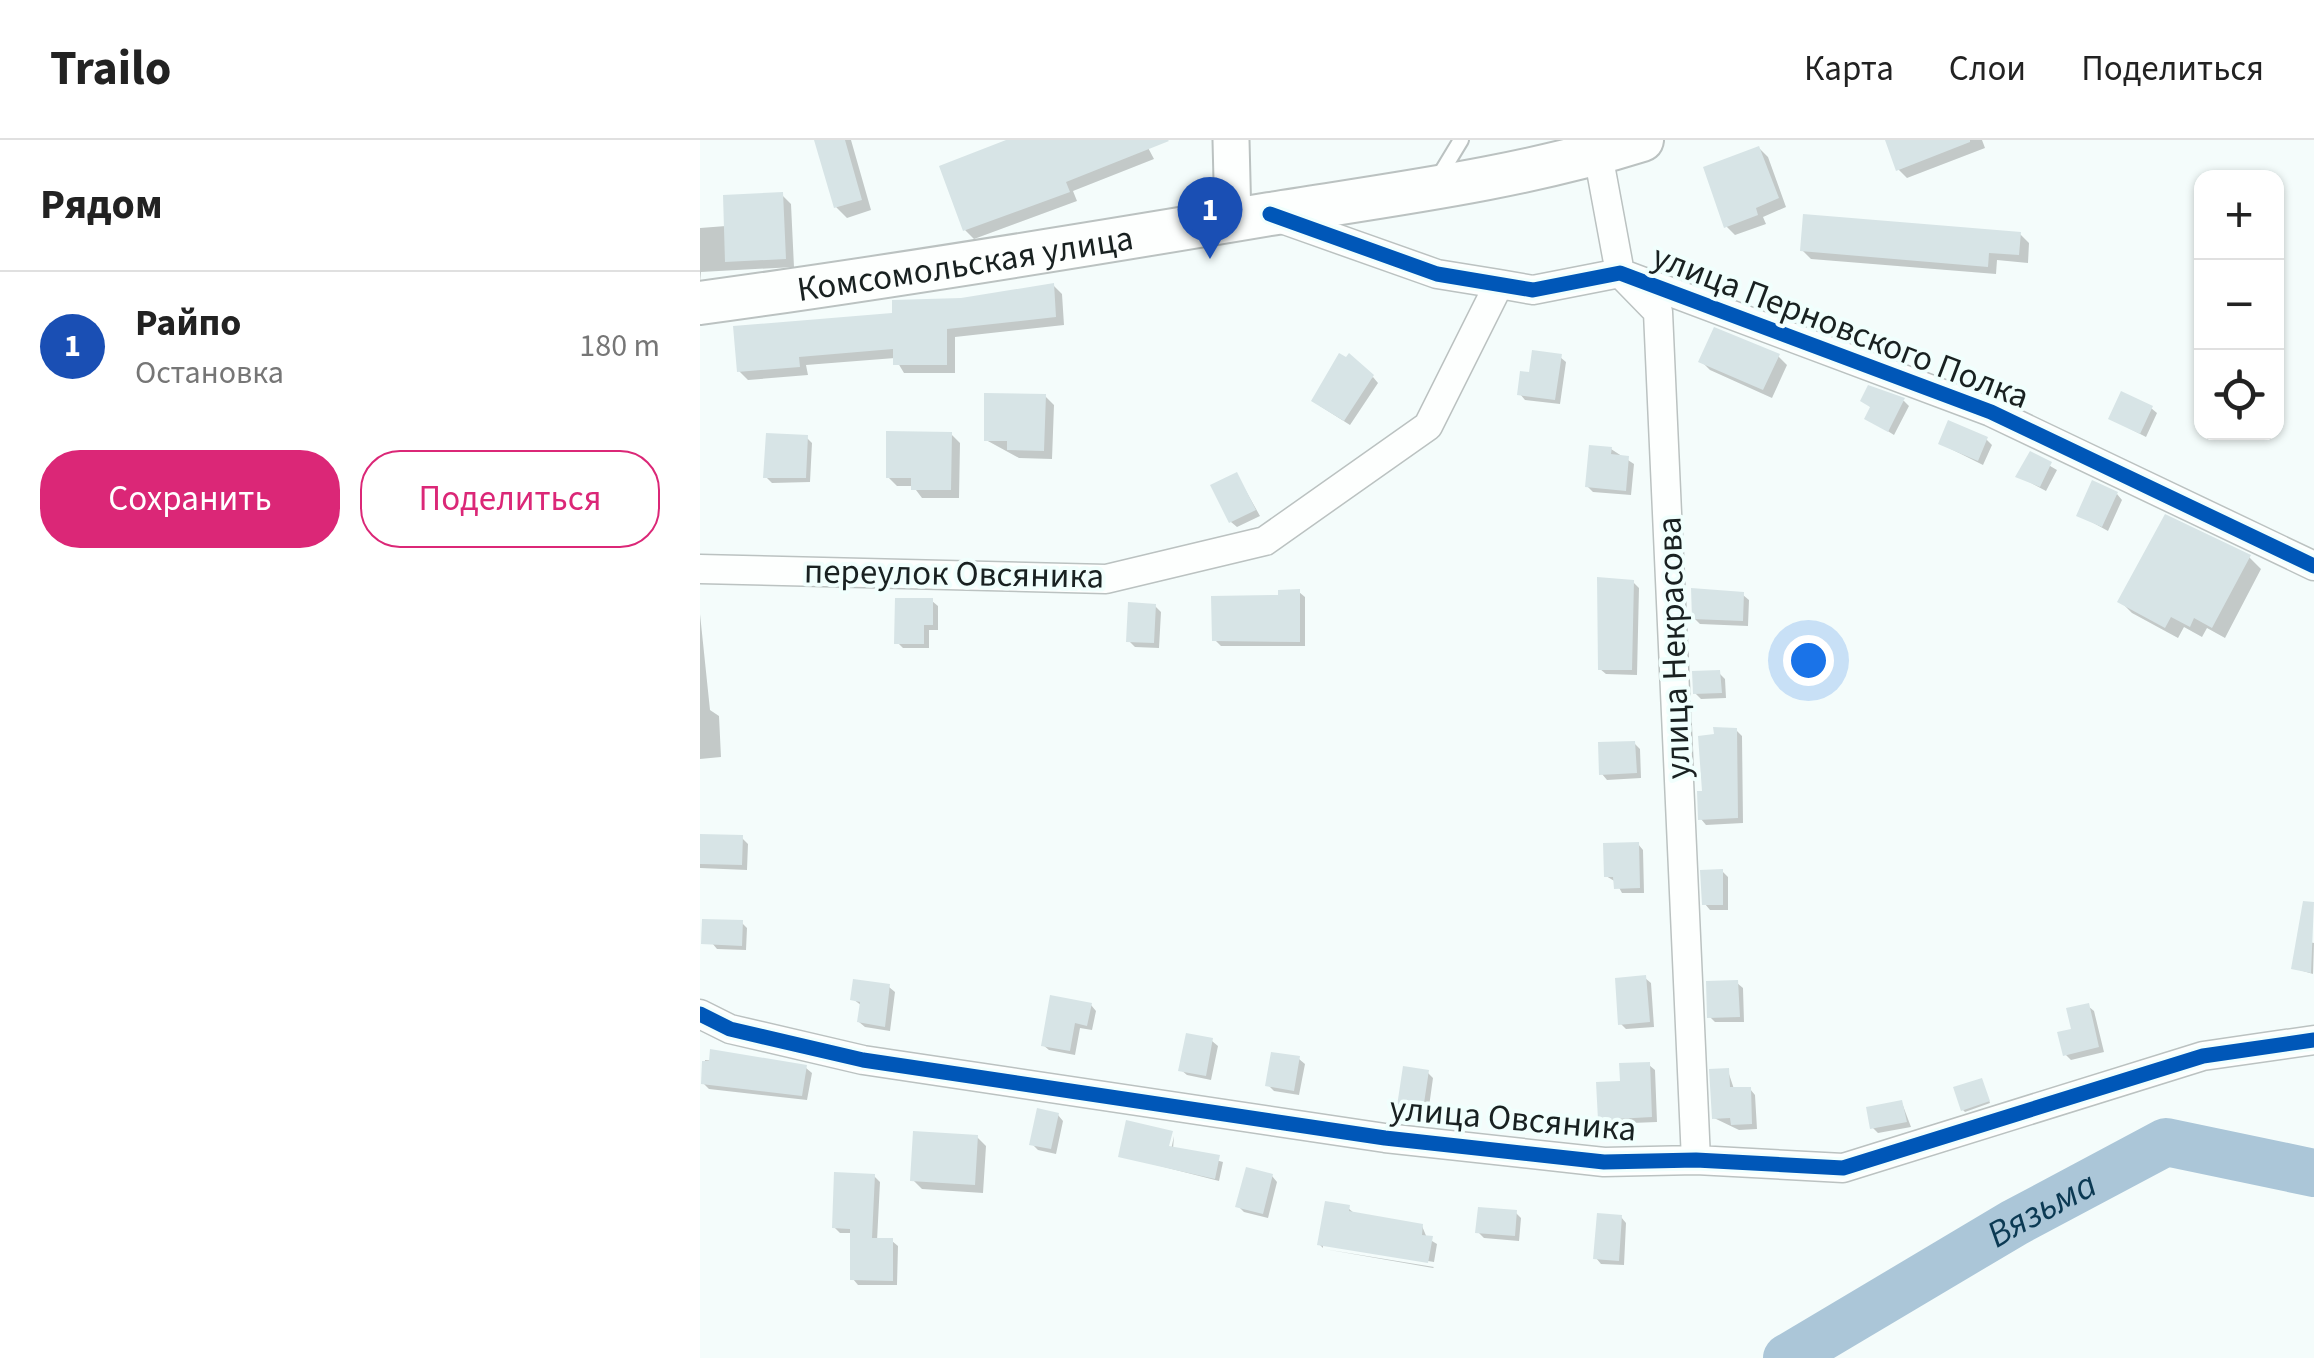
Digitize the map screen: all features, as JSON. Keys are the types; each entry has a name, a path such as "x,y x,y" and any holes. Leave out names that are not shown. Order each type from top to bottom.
{"main road":[{"name":"Комсомольская улица","path":"700,303 911,274 1432,189 1598,154 1642,140"}],"street":[{"path":"1231,140 1252,218"},
{"path":"1598,154 1620,272"},
{"name":"улица Перновского Полка","path":"1252,218 1437,274 1533,290 1620,272 1990,412 2314,566"},
{"name":"улица Некрасова","path":"1620,272 1658,312 1696,1160"},
{"name":"переулок Овсяника","path":"700,570 1106,579 1265,541 1428,426 1499,284"},
{"name":"улица Овсяника","path":"700,1014 730,1030 863,1060 1384,1138 1604,1162 1696,1160 1842,1168 2203,1056 2314,1040"}],"lane":[{"path":"1432,189 1461,140"}],"building":[{"path":"814,140 845,140 862,200 834,208"},
{"path":"1006,140 1169,141 1066,182 1070,192 963,231 939,166"},
{"path":"1885,140 1970,140 1970,142 1896,171"},
{"path":"1759,146 1779,198 1756,208 1758,215 1724,228 1703,167"},
{"path":"783,192 786,259 725,262 723,195"},
{"path":"1803,214 2021,232 2019,255 1989,253 1988,267 1800,251"},
{"path":"1054,283 1056,317 947,329 947,365 893,365 893,349 799,357 800,367 737,372 733,326 892,313 892,300 961,298"},
{"path":"1714,327 1780,354 1763,390 1698,362"},
{"path":"1532,350 1562,354 1555,400 1517,395 1520,371 1529,372"},
{"path":"1339,353 1346,357 1349,353 1374,375 1344,421 1311,401"},
{"path":"1868,385 1905,398 1888,432 1864,419 1870,407 1860,401"},
{"path":"2121,391 2153,406 2140,434 2108,419"},
{"path":"984,393 1046,394 1044,451 1007,450 1007,441 984,441"},
{"path":"1948,420 1988,437 1978,461 1938,444"},
{"path":"886,431 952,432 951,490 911,490 911,478 886,478"},
{"path":"766,433 808,435 806,478 763,478"},
{"path":"1589,445 1612,447 1611,454 1629,456 1626,491 1585,487"},
{"path":"2030,451 2052,462 2040,487 2015,477"},
{"path":"1237,472 1256,510 1229,523 1210,485"},
{"path":"2092,480 2118,492 2102,527 2076,516"},
{"path":"2165,514 2251,555 2212,628 2194,618 2190,627 2171,617 2165,628 2117,602"},
{"path":"1597,577 1634,580 1632,670 1598,670"},
{"path":"1691,588 1744,592 1743,621 1692,619"},
{"path":"1300,589 1300,642 1212,641 1211,596 1278,595 1278,590"},
{"path":"895,598 933,598 933,625 924,625 924,644 894,644"},
{"path":"1128,602 1156,604 1154,643 1126,642"},
{"path":"1720,670 1722,693 1693,694 1692,671"},
{"path":"1713,727 1737,728 1738,818 1698,820 1697,791 1702,791 1698,736 1714,734"},
{"path":"1635,741 1637,773 1599,775 1598,742"},
{"path":"700,834 743,835 742,865 700,864"},
{"path":"1639,842 1640,888 1614,889 1613,877 1604,877 1603,843"},
{"path":"1723,869 1723,905 1702,905 1700,870"},
{"path":"2303,901 2314,902 2311,973 2291,969"},
{"path":"702,919 743,920 742,946 701,944"},
{"path":"1646,975 1650,1022 1618,1025 1615,978"},
{"path":"853,979 890,984 885,1027 857,1022 860,1002 850,1000"},
{"path":"1738,980 1740,1017 1707,1018 1706,981"},
{"path":"1050,995 1092,1003 1087,1026 1075,1023 1070,1051 1041,1046"},
{"path":"2089,1003 2099,1047 2063,1056 2057,1032 2071,1029 2066,1008"},
{"path":"1186,1033 1213,1038 1206,1076 1178,1071"},
{"path":"710,1049 807,1065 802,1096 701,1084 702,1061 709,1061"},
{"path":"1271,1052 1300,1056 1294,1091 1265,1086"},
{"path":"1650,1062 1652,1117 1598,1120 1596,1082 1620,1081 1619,1063"},
{"path":"1403,1066 1429,1070 1423,1110 1397,1106"},
{"path":"1729,1068 1730,1087 1751,1087 1752,1124 1731,1125 1730,1118 1712,1119 1709,1069"},
{"path":"1982,1078 1990,1101 1961,1111 1953,1087"},
{"path":"1902,1100 1907,1122 1870,1129 1866,1107"},
{"path":"1037,1108 1059,1113 1051,1149 1029,1145"},
{"path":"1126,1120 1173,1131 1169,1146 1220,1155 1215,1179 1118,1157"},
{"path":"913,1131 978,1135 975,1185 910,1181"},
{"path":"1246,1167 1273,1174 1263,1214 1235,1207"},
{"path":"834,1172 875,1174 872,1238 893,1238 893,1281 850,1280 850,1229 832,1228"},
{"path":"1325,1201 1350,1205 1349,1211 1423,1224 1422,1235 1433,1236 1428,1263 1317,1245"},
{"path":"1478,1207 1517,1210 1515,1236 1475,1233"},
{"path":"1597,1213 1622,1215 1619,1261 1593,1259"}],"waterway":[{"name":"Вязьма","path":"1787,1358 2014,1223 2166,1142 2314,1173"}],"cycle path":[{"path":"1270,214 1437,274 1533,290 1620,273 1991,412 2314,566"},
{"path":"700,1014 730,1029 863,1060 1385,1138 1604,1162 1696,1160 1843,1168 2203,1056 2314,1040"}],"place":[{"name":"Райпо","path":"1210,259"}]}
